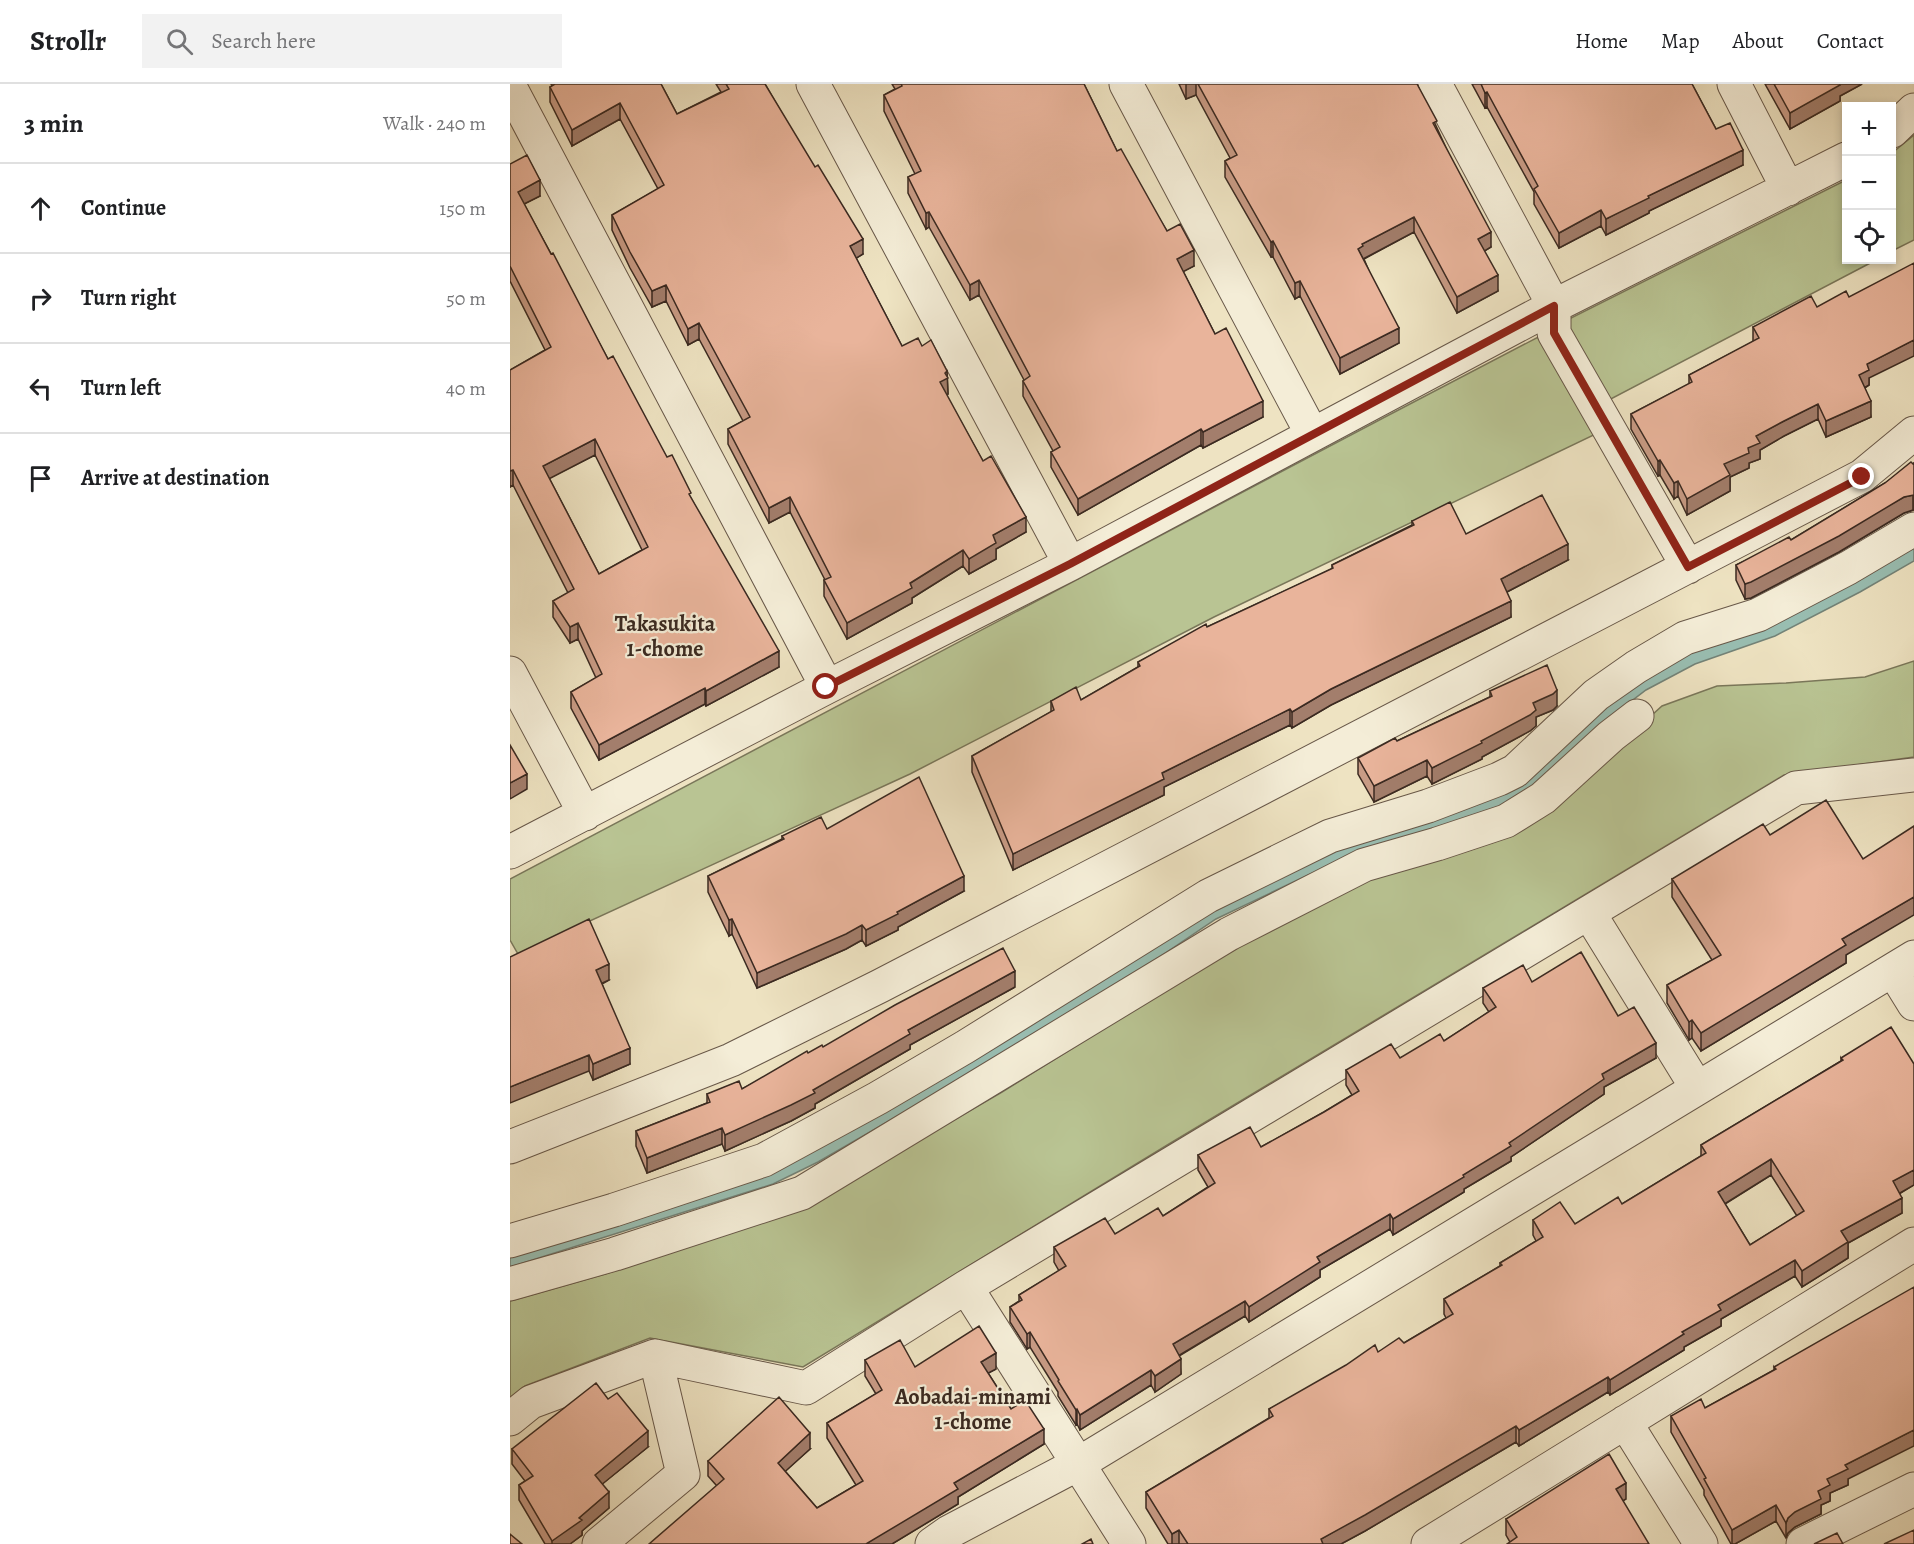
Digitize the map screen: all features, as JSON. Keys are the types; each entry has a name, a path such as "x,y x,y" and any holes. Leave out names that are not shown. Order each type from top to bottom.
{"street":[{"path":"813,84 1070,564"},
{"path":"1126,84 1312,434"},
{"path":"1435,84 1554,306 1554,333 1688,567"},
{"path":"1734,84 1788,189"},
{"path":"510,87 826,687"},
{"path":"1896,127 1914,110"},
{"path":"510,852 826,687 1070,564 1554,306 1842,161"},
{"path":"510,1147 731,1060 912,970 1862,477 1914,433"},
{"path":"510,1241 614,1210 764,1160 965,1047 1208,896 1330,836 1428,806 1515,771 1596,694 1636,667 1685,638 1758,615 1848,568 1914,529"},
{"path":"510,673 585,814"},
{"path":"510,1284 615,1254 802,1192 1229,934 1364,865 1437,844 1506,820 1543,798 1611,736 1637,716"},
{"path":"510,1419 531,1402 655,1356 806,1388 966,1287 1796,788 1914,775"},
{"path":"1589,913 1697,1088"},
{"path":"932,1544 949,1532 1078,1464 1904,963 1914,1004"},
{"path":"1433,1543 1914,1244"},
{"path":"966,1287 1129,1544"},
{"path":"598,1544 683,1474 655,1356"},
{"path":"1625,1422 1701,1544"},
{"path":"1803,1544 1914,1489"}],"green space":[{"path":"1914,135 1914,240 1896,249 1896,156 1896,150"},
{"path":"1842,182 1842,264 1868,264 1607,401 1565,321"},
{"path":"1546,333 1600,432 1214,617 910,774 518,954 510,940 510,879"},
{"path":"1914,661 1914,757 1784,775 1169,1144 803,1367 650,1338 525,1386 510,1398 510,1301 605,1274 782,1215 833,1190 1002,1092 1182,980 1286,920 1632,733 1662,706 1717,686 1865,677"}],"water":[{"path":"1914,545 1914,561 1860,592 1775,636 1695,664 1646,690 1595,729 1536,788 1502,808 1308,875 1216,919 1158,958 967,1076 818,1162 773,1184 510,1267 510,1255 764,1174 1220,905 1313,858 1455,808 1625,687 1685,652"}],"building":[{"path":"555,84 661,84 677,114 729,89 726,84 765,84 815,167 818,165 863,239 850,246 902,346 918,338 922,346 931,340 947,371 945,373 948,378 940,382 983,461 991,456 1026,517 993,535 996,543 969,559 963,550 910,583 912,588 847,623 824,580 831,577 790,497 769,508 728,429 750,417 699,323 688,329 666,285 652,291 612,215 664,185 620,103 572,130 550,87"},
{"path":"901,84 1084,84 1117,151 1121,149 1167,231 1180,224 1194,250 1177,259 1215,334 1226,328 1263,401 1203,432 1201,429 1078,499 1051,452 1060,447 1023,381 1030,376 979,280 970,285 929,212 926,213 908,177 921,171 884,95 902,86"},
{"path":"1198,84 1417,84 1437,121 1433,123 1491,232 1478,239 1498,275 1457,297 1414,217 1362,244 1363,246 1358,249 1399,328 1340,358 1300,281 1295,283 1273,241 1271,242 1225,161 1237,155"},
{"path":"1481,84 1692,84 1716,129 1730,123 1743,150 1606,219 1601,210 1559,233 1534,189 1538,186"},
{"path":"1774,84 1839,84 1840,85 1790,113"},
{"path":"527,155 540,180 518,192 551,254 553,253 608,359 613,356 667,457 672,455 691,493 689,494 779,651 599,745 571,692 602,674 578,623 570,627 553,601 574,589 513,470 510,471 510,370 551,347 510,266 510,164","holes":["595,439 648,547 599,574 543,466"]},
{"path":"1914,263 1914,340 1867,364 1869,370 1859,375 1871,401 1826,421 1818,404 1784,421 1756,436 1760,443 1748,448 1749,453 1724,464 1730,475 1687,499 1678,481 1674,483 1660,460 1658,461 1631,414 1692,382 1689,375 1759,338 1753,327 1811,296 1817,307 1846,291 1849,297"},
{"path":"1911,462 1914,463 1914,495 1904,497 1839,536 1745,584 1736,565 1789,537 1791,540 1885,483"},
{"path":"1542,495 1568,544 1501,579 1511,601 1331,689 1292,712 1290,709 1162,773 1164,779 1013,854 972,756 1054,710 1051,701 1076,687 1081,700 1140,666 1138,662 1206,624 1207,627 1333,568 1332,565 1414,525 1412,521 1450,502 1466,534"},
{"path":"1547,665 1557,690 1533,703 1536,710 1530,715 1432,768 1427,760 1374,786 1358,758 1395,738 1397,741 1492,696 1490,691"},
{"path":"510,745 527,774 510,783"},
{"path":"919,777 964,876 866,930 862,925 757,973 732,919 729,920 708,876 784,839 782,836 821,817 827,829"},
{"path":"1826,800 1863,859 1914,826 1914,897 1842,939 1846,945 1701,1033 1692,1020 1689,1022 1667,985 1721,955 1672,879 1763,824 1770,835"},
{"path":"589,919 609,964 596,970 630,1048 593,1064 589,1055 510,1087 510,957"},
{"path":"1003,948 1015,971 908,1030 910,1034 813,1090 815,1093 725,1135 722,1128 647,1158 636,1131 710,1102 707,1094 739,1081 742,1089 807,1051 808,1053 822,1045 823,1047 895,1005"},
{"path":"1581,952 1618,1016 1634,1007 1656,1043 1602,1074 1604,1079 1509,1143 1511,1146 1463,1175 1464,1177 1393,1219 1390,1214 1317,1257 1320,1262 1249,1307 1245,1301 1173,1344 1181,1359 1155,1376 1151,1370 1080,1415 1030,1332 1027,1334 1010,1307 1022,1300 1019,1295 1066,1266 1054,1247 1105,1218 1115,1234 1158,1208 1163,1216 1215,1183 1198,1155 1250,1127 1261,1147 1359,1091 1346,1070 1391,1044 1400,1058 1440,1034 1444,1041 1496,1007 1483,988 1523,965 1532,982"},
{"path":"1891,1027 1914,1064 1914,1170 1893,1181 1902,1198 1841,1231 1848,1242 1802,1271 1795,1260 1718,1305 1721,1310 1682,1332 1684,1334 1610,1380 1608,1377 1519,1430 1516,1426 1321,1539 1323,1544 1188,1544 1179,1530 1172,1534 1146,1492 1273,1416 1269,1409 1346,1365 1375,1345 1378,1352 1399,1338 1404,1343 1453,1314 1444,1299 1502,1265 1500,1263 1543,1237 1533,1220 1560,1202 1575,1224 1618,1197 1622,1204 1706,1153 1701,1145 1843,1060 1841,1058","holes":["1771,1159 1804,1211 1750,1245 1718,1192"]},
{"path":"1914,1287 1914,1430 1845,1465 1848,1469 1827,1479 1830,1485 1818,1491 1821,1499 1795,1512 1786,1523 1776,1505 1732,1530 1671,1416 1701,1399 1705,1408 1776,1369 1774,1367"},
{"path":"979,1326 996,1353 981,1362 1011,1409 1025,1400 1044,1429 954,1483 958,1489 866,1544 649,1544 724,1479 708,1461 779,1397 810,1433 778,1463 817,1508 863,1481 827,1423 882,1390 865,1360 900,1340 915,1367"},
{"path":"596,1383 608,1399 617,1393 648,1431 595,1475 609,1492 579,1518 582,1520 552,1541 519,1485 533,1476 512,1449"},
{"path":"1609,1454 1626,1483 1616,1489 1649,1544 1507,1544 1517,1537 1506,1519"},
{"path":"1914,1530 1914,1544 1884,1544"},
{"path":"1837,1533 1843,1544 1814,1544"},
{"path":"510,1534 522,1544 510,1544"},
{"path":"1091,1539 1093,1544 1082,1544"}],"district":[{"name":"Takasukita 1-chome","path":"665,636"},
{"name":"Aobadai-minami 1-chome","path":"973,1408"}],"route":[{"path":"826,687 1070,564 1554,306 1554,333 1688,567 1862,477"}]}
